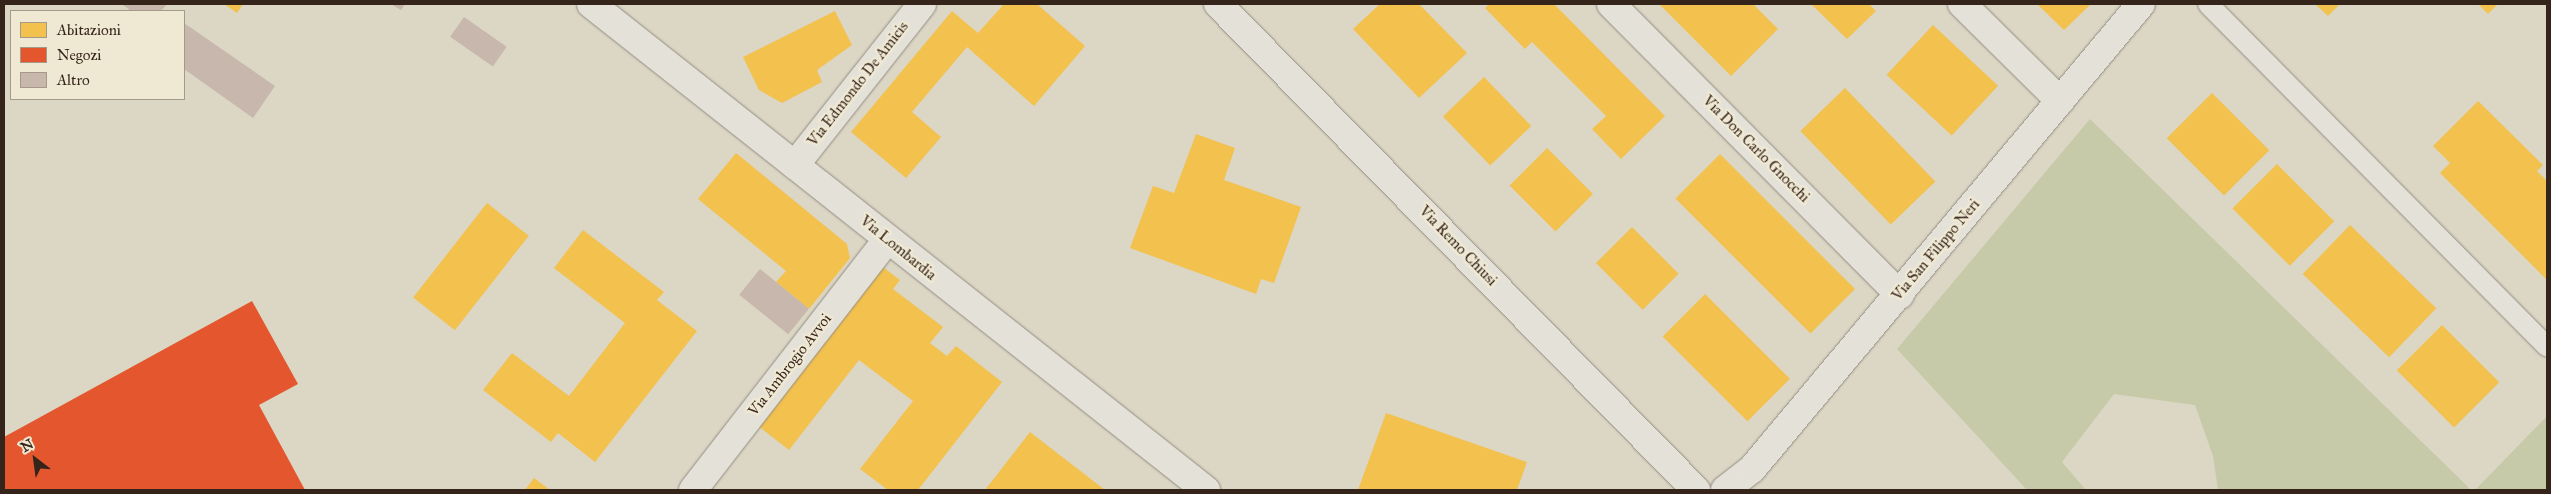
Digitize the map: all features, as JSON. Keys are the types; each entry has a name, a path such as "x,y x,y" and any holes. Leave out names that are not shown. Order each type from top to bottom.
{"street":[{"name":"Via Lombardia","path":"591,4 887,240 1206,490"},
{"name":"Via Edmondo De Amicis","path":"795,165 922,4"},
{"name":"Via Remo Chiusi","path":"1218,4 1696,490"},
{"name":"Via Don Carlo Gnocchi","path":"1611,4 1900,295"},
{"path":"1962,4 2060,101"},
{"name":"Via San Filippo Neri","path":"1725,490 1752,469 1900,295 2141,4"},
{"name":"Via Ambrogio Avvoi","path":"694,490 887,240"}],"lane":[{"path":"2208,4 2547,347"}],"green space":[{"path":"2090,119 2471,490 2218,490 2213,456 2195,405 2114,394 2062,462 2086,490 2027,490 1897,349"},
{"path":"2547,416 2547,490 2475,490"}],"building: Abitazioni":[{"path":"224,4 243,4 237,13"},
{"path":"1004,4 1037,4 1085,46 1034,106 967,47 912,112 941,137 906,178 851,132 952,11 978,33"},
{"path":"1380,4 1419,4 1467,53 1419,98 1353,29"},
{"path":"1490,4 1554,4 1665,116 1621,159 1592,129 1606,116 1532,42 1525,49 1485,8"},
{"path":"1659,4 1753,4 1778,29 1731,76"},
{"path":"1811,4 1869,4 1876,11 1847,39"},
{"path":"2037,4 2091,4 2064,30"},
{"path":"2315,4 2340,4 2328,16"},
{"path":"2478,4 2498,4 2488,14"},
{"path":"835,11 852,45 817,70 822,82 782,103 759,90 743,57"},
{"path":"1933,25 1998,86 1952,135 1887,75"},
{"path":"1484,77 1531,126 1490,166 1443,117"},
{"path":"1845,88 1935,182 1891,225 1800,131"},
{"path":"2212,93 2269,150 2224,196 2167,138"},
{"path":"2478,101 2543,165 2537,171 2547,181 2547,280 2440,173 2450,163 2433,146"},
{"path":"1196,134 1235,148 1224,180 1301,207 1274,283 1261,279 1256,294 1130,248 1153,186 1174,193"},
{"path":"1547,148 1593,194 1555,231 1510,185"},
{"path":"736,153 847,244 850,258 809,309 776,282 786,271 698,199"},
{"path":"1720,154 1855,289 1811,334 1675,199"},
{"path":"2277,164 2334,221 2290,266 2232,209"},
{"path":"487,203 529,236 455,330 413,298"},
{"path":"2350,225 2436,308 2389,357 2303,274"},
{"path":"1632,227 1679,274 1643,310 1596,263"},
{"path":"583,230 664,292 657,300 697,331 595,462 558,433 551,442 483,390 512,353 569,396 625,323 554,268"},
{"path":"880,265 900,280 893,289 943,327 930,343 947,356 956,346 1002,382 918,490 888,490 860,469 913,401 859,360 789,450 757,425"},
{"path":"1705,294 1790,379 1747,421 1663,336"},
{"path":"2442,325 2499,382 2454,428 2397,370"},
{"path":"1386,413 1527,462 1517,490 1358,490"},
{"path":"1030,432 1105,490 985,490"},
{"path":"534,478 550,490 525,490"}],"building: Negozi":[{"path":"252,301 298,384 259,405 305,490 4,490 4,437"}],"building: Altro":[{"path":"122,4 167,4 162,10 130,10"},
{"path":"391,4 405,4 401,10"},
{"path":"464,17 507,47 493,66 450,37"},
{"path":"185,24 275,86 253,118 185,70"},
{"path":"760,269 809,309 788,334 739,295"}]}
